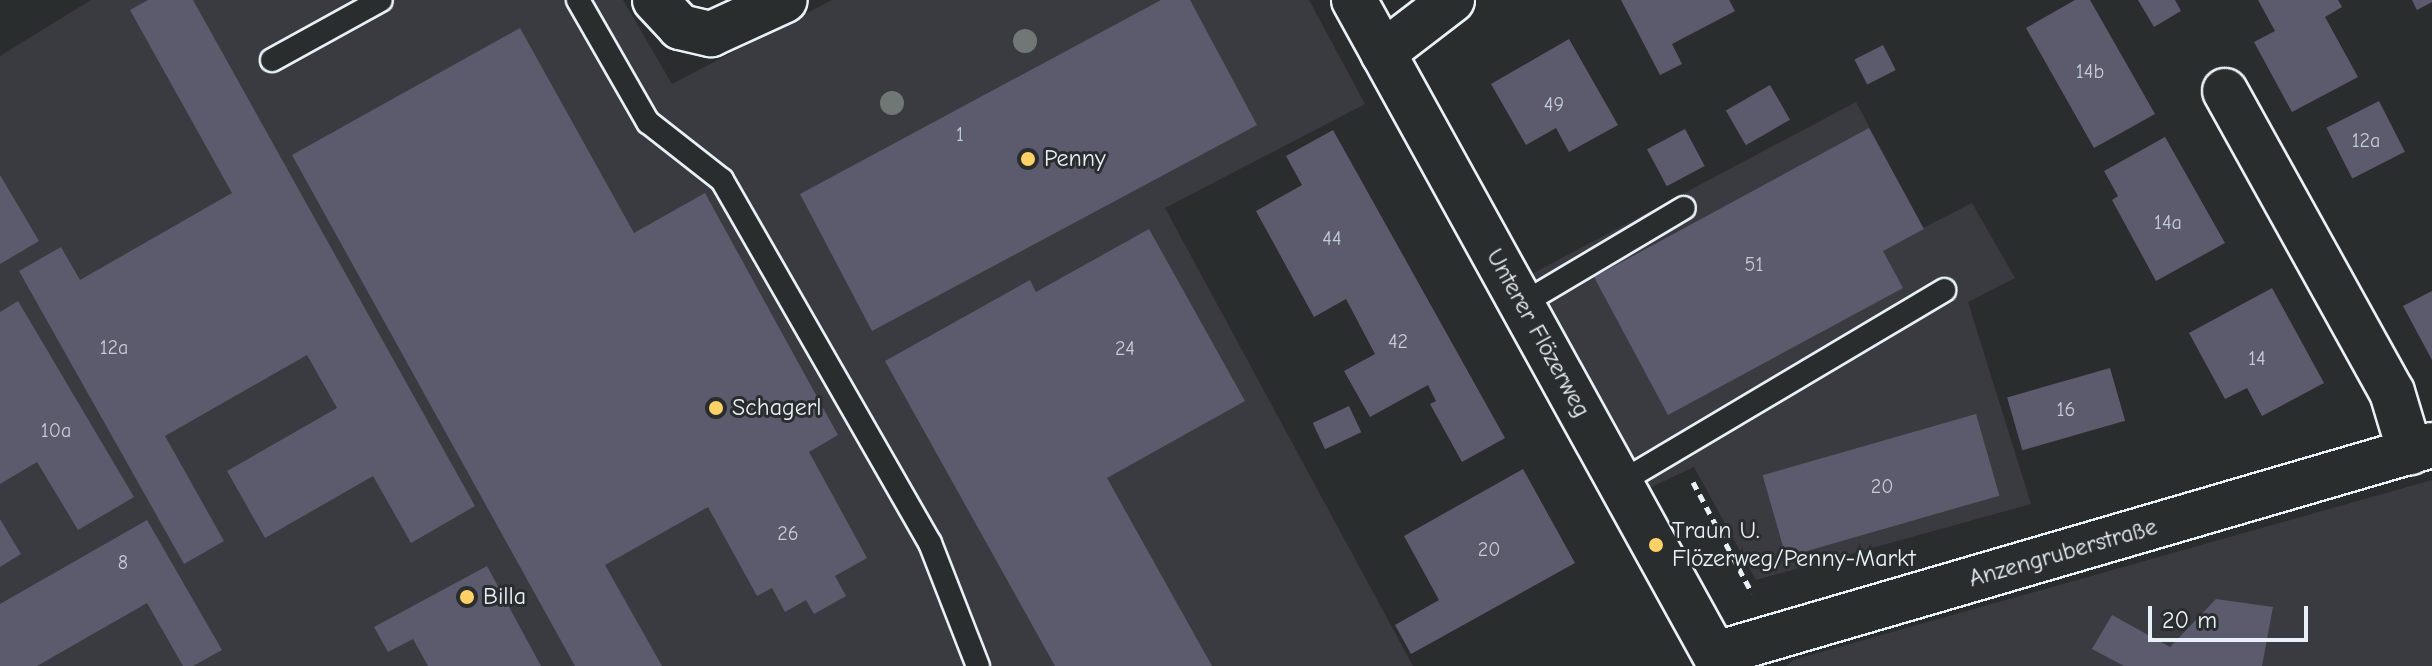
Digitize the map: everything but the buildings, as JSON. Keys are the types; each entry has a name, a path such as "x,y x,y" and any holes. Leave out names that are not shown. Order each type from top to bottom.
{"street":[{"path":"655,0 680,27 711,34 743,22 785,0"},
{"name":"Unterer Flözerweg","path":"1354,0 1719,660"},
{"path":"1383,53 1452,0"},
{"name":"Anzengruberstraße","path":"1719,660 2421,449 2225,91"}],"lane":[{"path":"272,60 381,0"},
{"path":"578,0 648,122 722,180 930,543 978,666"},
{"path":"1522,304 1684,208"},
{"path":"1628,495 1944,290"}],"path":[{"path":"1628,495 1690,476 1752,593 1767,589"}],"shaded area":[{"path":"91,0 623,0 672,84 832,0 1309,0 1365,104 1165,208 1413,666 0,666 0,56"},
{"path":"1856,102 1923,228 1972,203 2015,278 1968,302 2031,504 1756,580 1694,467 1647,489 1528,276"},
{"path":"2432,480 2432,666 1786,666 1793,660"}],"place":[{"name":"Penny","path":"1028,159"},
{"name":"Schagerl","path":"716,408"},
{"name":"Traun U. Flözerweg/Penny-Markt","path":"1656,545"},
{"name":"Billa","path":"467,597"}]}
